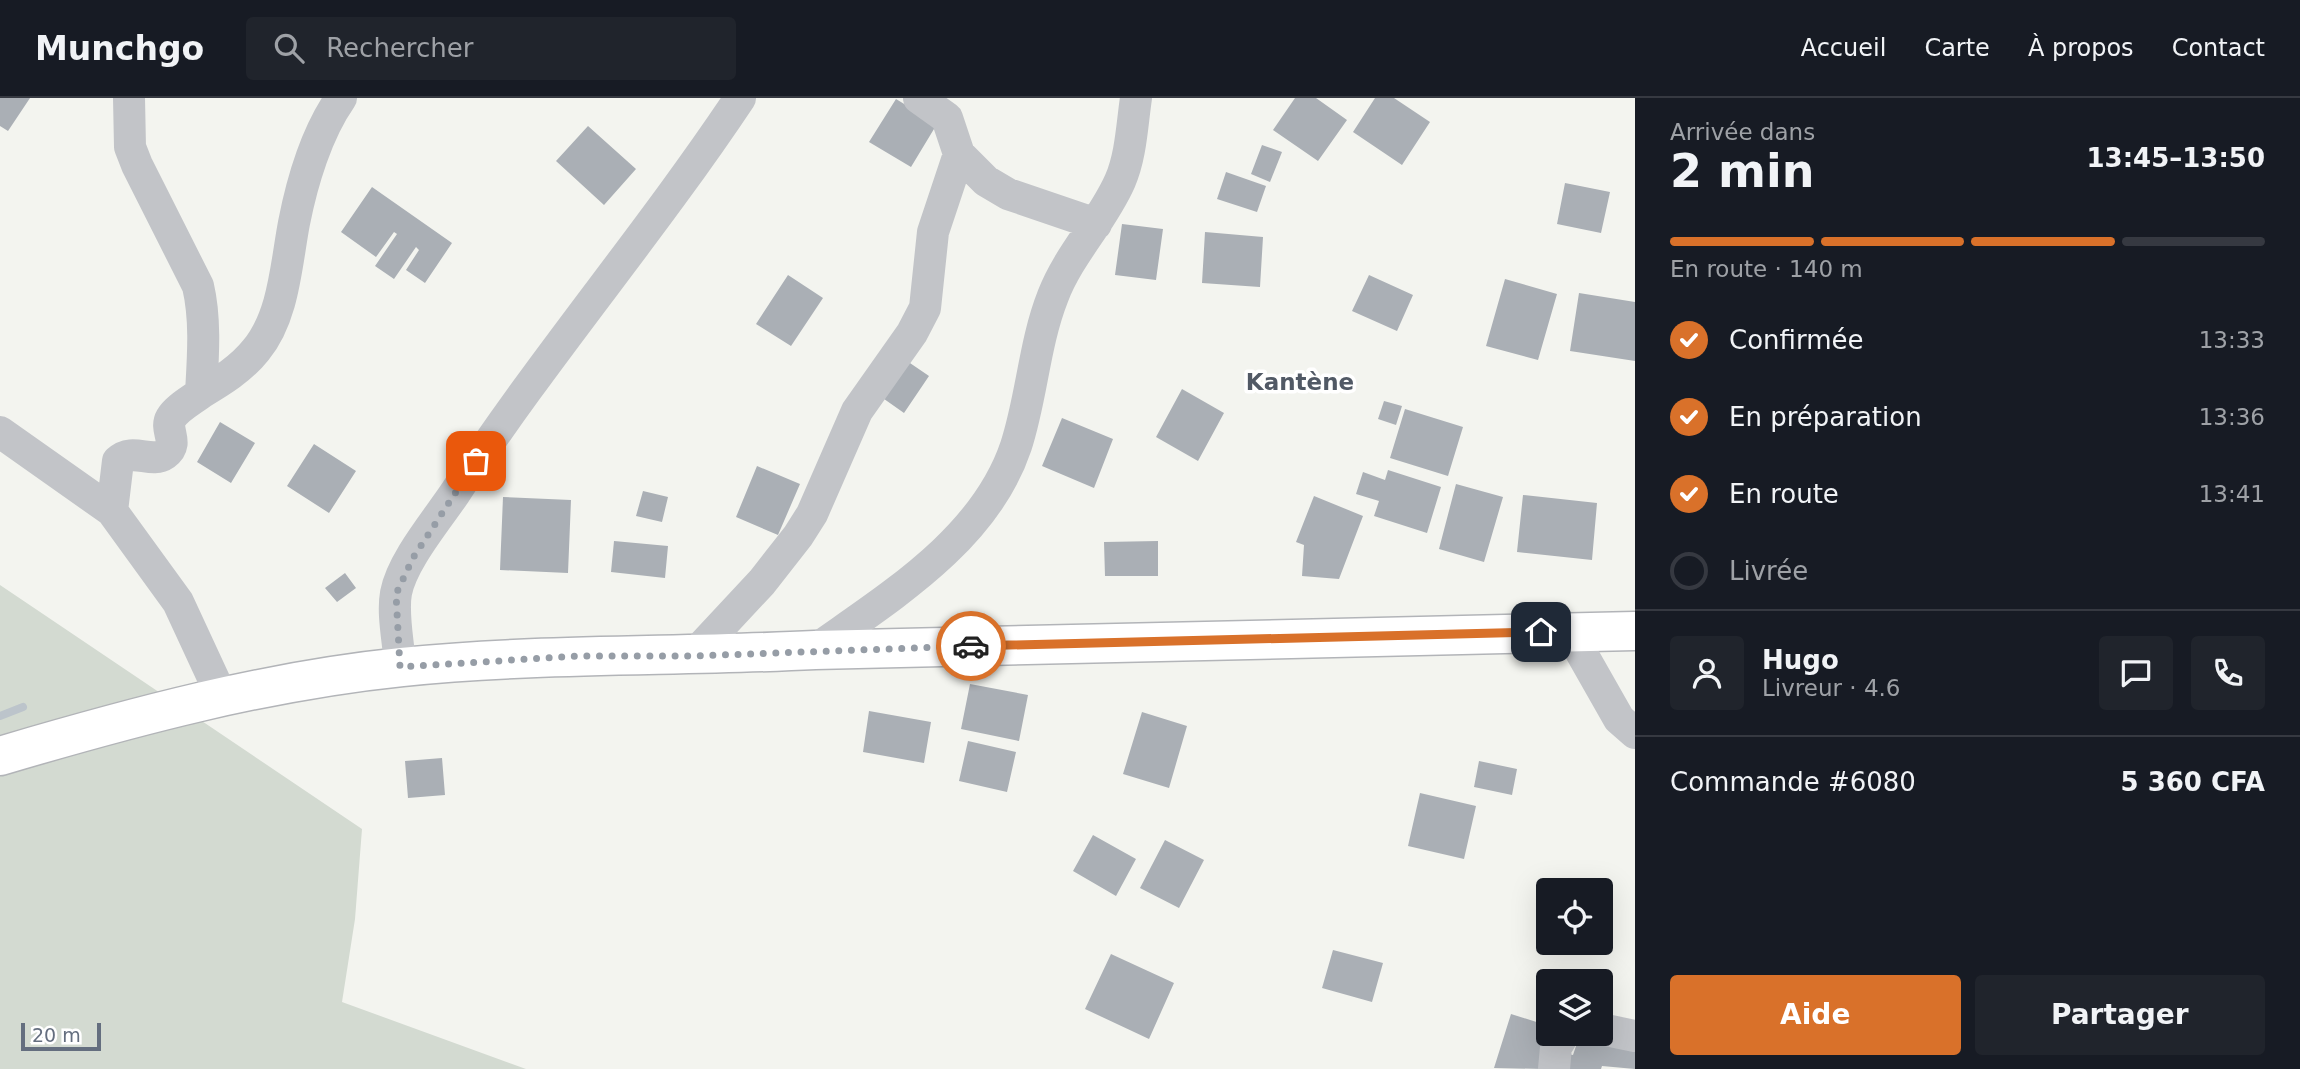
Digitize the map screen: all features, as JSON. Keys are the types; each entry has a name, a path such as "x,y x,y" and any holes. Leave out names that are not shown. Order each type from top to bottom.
{"highway":[{"path":"0,756 149,712 400,667 578,656 693,656 815,650 1635,631"}],"street":[{"path":"129,98 130,148 136,165 198,286 202,302 201,393"},
{"path":"112,511 118,461 130,454 160,456 167,452 172,444 169,428 173,414 246,362 258,349 274,320 301,196 318,141 341,98"},
{"path":"400,667 396,594 413,558 476,461 559,344 622,264 740,98"},
{"path":"919,98 947,118 959,154 986,181 1008,194 1096,224"},
{"path":"815,650 938,556 979,516 995,493 1019,436 1054,293 1066,268 1096,224 1121,179 1136,98"},
{"path":"693,656 762,582 798,536 812,514 857,411 912,333 925,308 933,232 959,154"},
{"path":"0,432 112,511 178,602 222,697"},
{"path":"1569,631 1619,719 1635,733"},
{"path":"1613,1032 1635,1037"},
{"path":"1554,1069 1557,1046"}],"shaded area":[{"path":"0,585 362,829 355,919 342,1002 526,1069 0,1069"}],"building":[{"path":"0,98 30,98 8,131 0,126"},
{"path":"1295,98 1316,98 1347,120 1318,161 1273,130"},
{"path":"1375,98 1394,98 1430,122 1402,165 1353,132"},
{"path":"896,99 937,124 911,167 869,142"},
{"path":"588,126 636,169 604,205 556,161"},
{"path":"1262,145 1282,152 1270,182 1251,174"},
{"path":"1226,172 1266,186 1257,212 1217,199"},
{"path":"1565,183 1610,192 1601,233 1557,224"},
{"path":"372,187 452,243 425,283 406,270 419,250 416,247 394,279 375,266 397,234 394,232 376,257 341,232"},
{"path":"1122,224 1163,229 1156,280 1115,275"},
{"path":"1205,232 1263,237 1260,287 1202,283"},
{"path":"788,275 823,298 791,346 756,324"},
{"path":"1369,275 1413,295 1397,331 1352,311"},
{"path":"1505,279 1557,294 1538,360 1486,346"},
{"path":"1579,293 1635,302 1635,361 1570,351"},
{"path":"885,346 929,376 904,413 860,382"},
{"path":"1182,389 1224,413 1198,461 1156,437"},
{"path":"1384,401 1402,406 1396,425 1378,419"},
{"path":"1405,409 1463,427 1448,476 1390,458"},
{"path":"1062,418 1113,439 1094,488 1042,466"},
{"path":"220,422 255,443 231,483 197,462"},
{"path":"314,444 356,471 329,513 287,486"},
{"path":"757,466 800,484 778,535 736,517"},
{"path":"1388,470 1441,487 1427,533 1374,516 1379,501 1356,494 1363,472 1385,480"},
{"path":"1456,484 1503,497 1484,562 1439,549"},
{"path":"643,491 668,497 662,522 636,516"},
{"path":"1523,495 1597,503 1592,560 1517,552"},
{"path":"1314,496 1363,516 1339,579 1302,576 1304,545 1296,542"},
{"path":"503,497 571,500 568,573 500,570"},
{"path":"614,541 668,546 665,578 611,572"},
{"path":"1158,541 1158,576 1105,576 1104,542"},
{"path":"345,573 356,588 337,602 325,588"},
{"path":"970,684 1028,695 1019,741 961,729"},
{"path":"869,711 931,722 924,763 863,752"},
{"path":"1142,712 1187,726 1169,788 1123,774"},
{"path":"968,741 1016,752 1007,792 959,781"},
{"path":"442,758 445,795 408,798 405,761"},
{"path":"1479,761 1517,769 1512,795 1474,787"},
{"path":"1420,793 1476,806 1464,859 1408,846"},
{"path":"1093,835 1136,859 1116,896 1073,871"},
{"path":"1165,840 1204,860 1179,908 1140,888"},
{"path":"1333,950 1383,963 1372,1002 1322,988"},
{"path":"1111,954 1174,983 1149,1039 1085,1009"},
{"path":"1511,1014 1536,1022 1536,1046 1546,1046 1543,1069 1494,1068"},
{"path":"1613,1045 1635,1052 1635,1069 1602,1066 1601,1069 1559,1069 1563,1053 1573,1055 1576,1046"}],"waterway":[{"path":"0,716 23,707"}],"way so far":[{"path":"476,461 401,579 396,594 400,667 578,656 693,656 971,646"}],"district":[{"name":"Kantène","path":"1300,382"}],"route":[{"path":"971,646 1541,632"}]}
